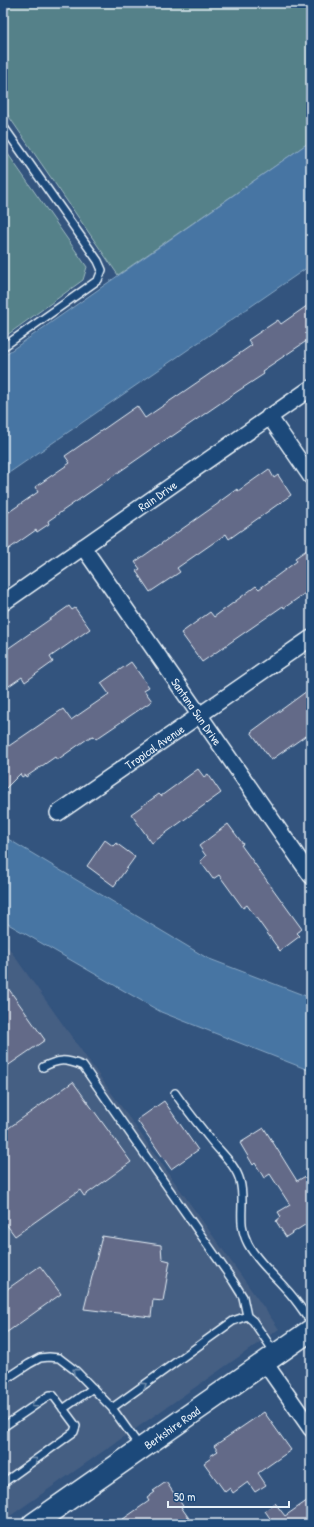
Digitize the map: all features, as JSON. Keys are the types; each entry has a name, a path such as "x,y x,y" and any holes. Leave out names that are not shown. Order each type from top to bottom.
{"street":[{"name":"Rain Drive","path":"3,603 311,388"},
{"path":"269,416 311,477"},
{"name":"Santana Sun Drive","path":"83,547 311,876"},
{"name":"Tropical Avenue","path":"58,814 311,638"},
{"name":"Berkshire Road","path":"33,1524 311,1330"},
{"path":"270,1359 311,1429"}],"lane":[{"path":"3,126 98,261 102,270 98,280 3,347"},
{"path":"43,1067 53,1062 64,1060 82,1066 233,1281 243,1297 247,1316 253,1321 270,1359"},
{"path":"175,1093 209,1139 234,1168 240,1181 240,1222 248,1246 287,1289 311,1322"},
{"path":"112,1408 233,1321 247,1316"},
{"path":"3,1381 40,1358 59,1358 76,1371 112,1408 141,1448"},
{"path":"63,1409 93,1388"},
{"path":"3,1427 47,1396 53,1396 76,1426 74,1432 3,1483"}],"shaded area":[{"path":"311,141 311,265 3,477 3,356"},
{"path":"3,836 207,958 311,998 311,1071 161,1012 3,921"},
{"path":"3,940 279,1329 3,1521"}],"green space":[{"path":"3,3 311,3 311,141 118,275 3,108"},
{"path":"3,147 87,267 83,280 3,338"}],"building":[{"path":"311,303 311,338 262,371 264,374 48,521 49,524 37,532 36,530 3,553 3,516 38,492 35,487 70,463 65,456 137,406 145,418 252,345 248,340 278,320 281,324"},
{"path":"269,469 274,478 278,475 291,495 229,539 226,534 177,568 180,572 150,592 136,571 140,569 135,562 237,489 238,491"},
{"path":"311,547 311,589 284,608 283,606 202,662 181,633 210,612 214,617 256,586 259,589 297,561 295,558"},
{"path":"69,606 72,610 75,608 90,629 50,657 53,662 25,682 22,677 3,690 3,652"},
{"path":"131,662 149,687 144,690 152,701 96,739 94,736 90,737 57,760 55,757 26,777 25,775 22,777 20,774 3,791 3,750 63,709 71,720 109,694 101,683"},
{"path":"311,688 311,732 271,760 251,732"},
{"path":"198,769 204,777 208,774 221,793 152,843 131,814 159,794 161,796"},
{"path":"228,824 243,844 241,845 302,929 297,933 300,936 280,951 247,905 243,908 219,875 213,879 200,861 206,856 199,846"},
{"path":"105,840 113,846 116,843 135,857 114,886 87,866"},
{"path":"3,981 45,1040 3,1069"},
{"path":"73,1082 131,1162 84,1196 80,1190 15,1236 3,1220 3,1132"},
{"path":"164,1101 198,1150 171,1169 137,1120"},
{"path":"264,1128 297,1181 311,1173 311,1221 286,1237 276,1221 281,1217 278,1212 290,1205 270,1174 264,1178 255,1163 253,1165 240,1143"},
{"path":"102,1236 161,1245 162,1259 170,1261 163,1301 153,1300 151,1317 84,1309"},
{"path":"40,1266 61,1294 3,1335 3,1292"},
{"path":"264,1412 291,1450 258,1473 266,1485 255,1492 248,1482 233,1493 230,1488 225,1492 204,1463 211,1458 210,1456 218,1451 214,1446"},
{"path":"166,1482 183,1506 181,1507 193,1524 116,1524 149,1501 147,1498 155,1492 153,1491"},
{"path":"311,1498 311,1524 274,1524 265,1511 275,1503 285,1516"}]}
